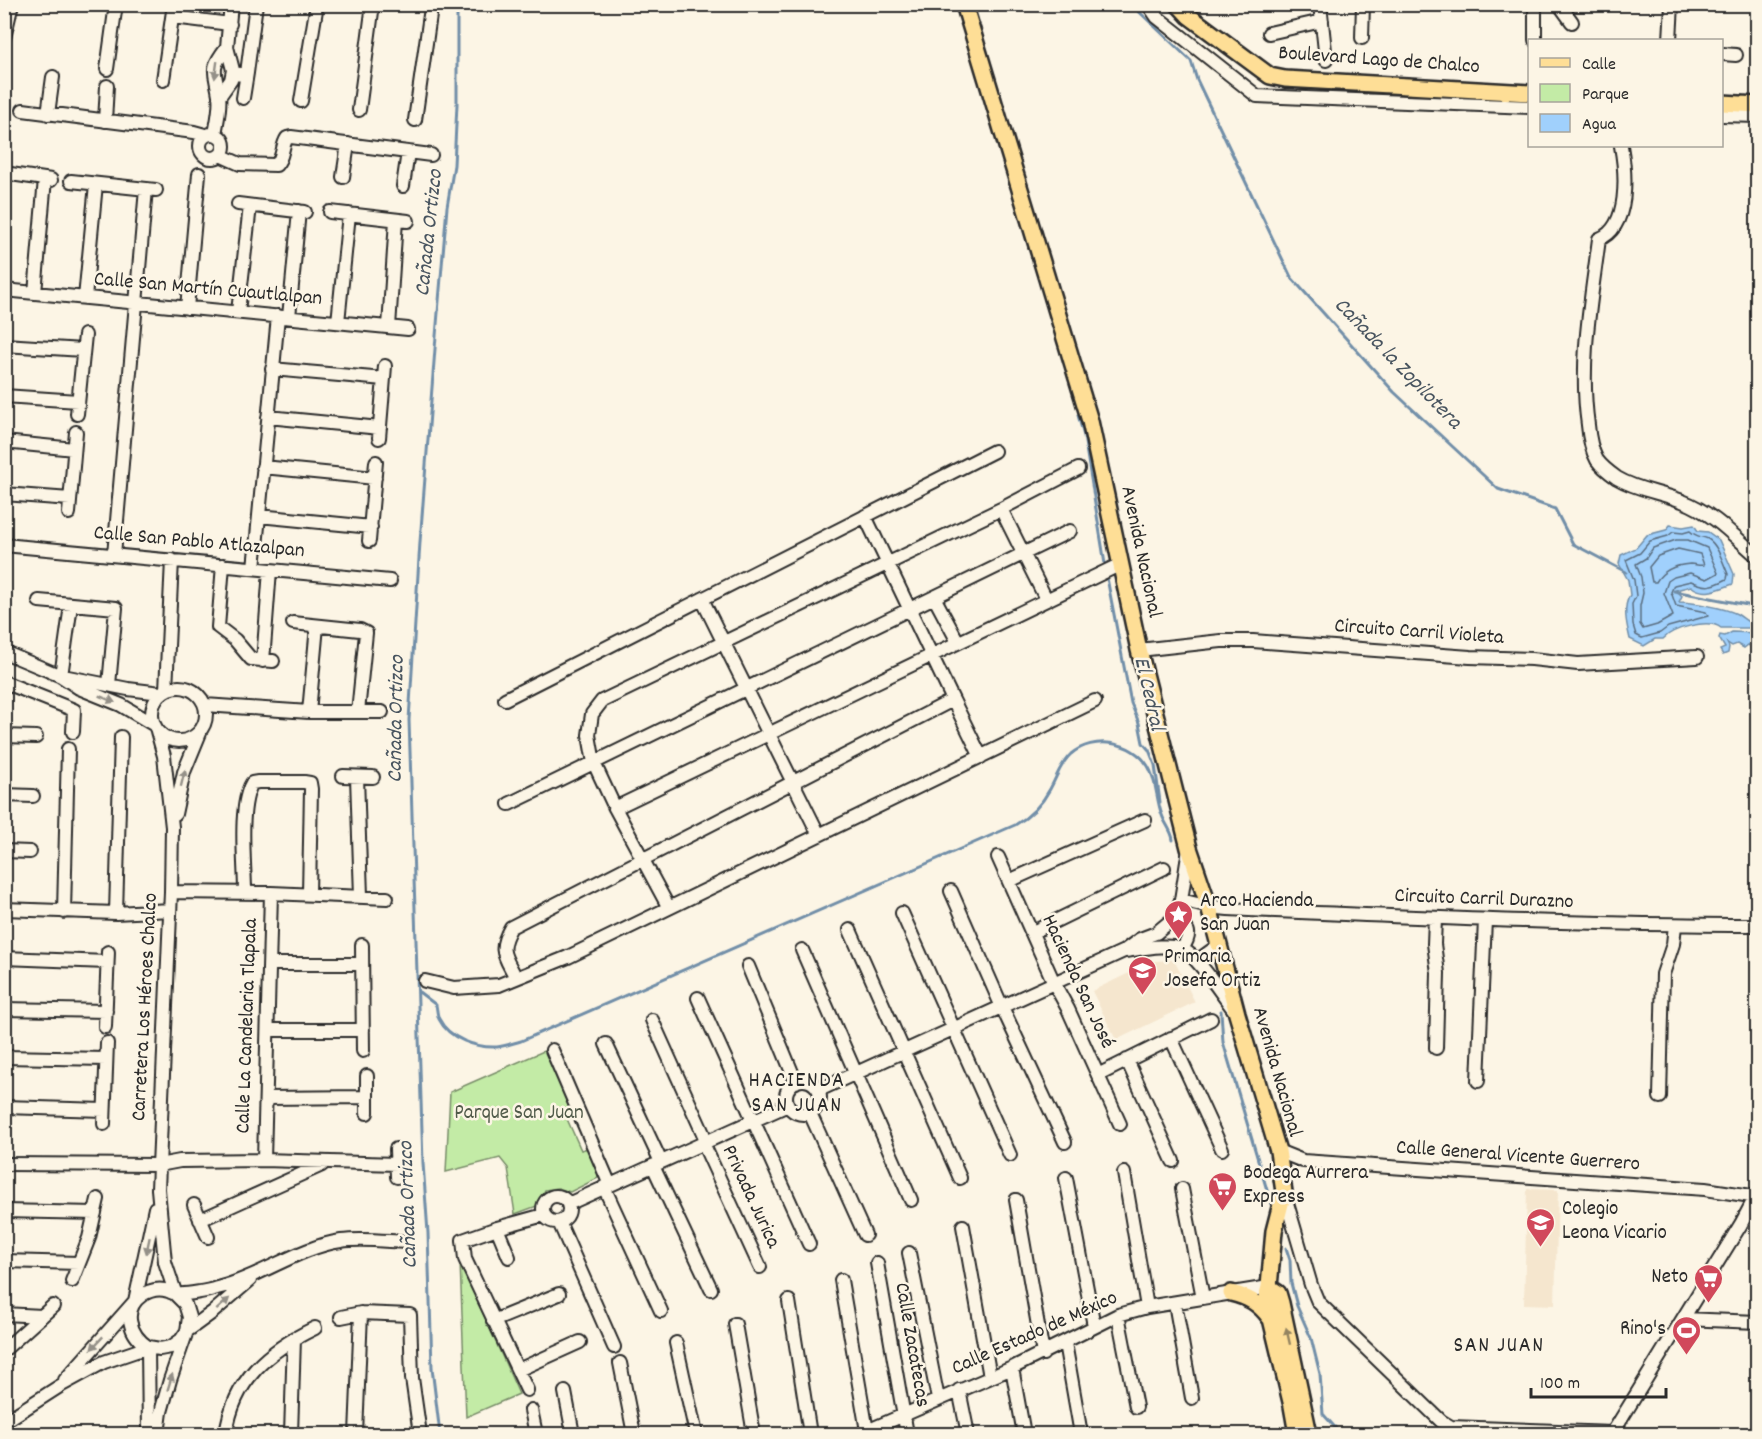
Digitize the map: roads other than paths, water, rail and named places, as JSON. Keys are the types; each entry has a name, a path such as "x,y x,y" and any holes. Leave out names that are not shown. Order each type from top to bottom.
{"main road":[{"name":"Avenida Nacional","path":"964,4 1090,420 1139,650 1189,849 1209,907 1237,1014 1278,1151 1284,1192 1275,1231 1266,1298 1297,1434"},
{"name":"Boulevard Lago de Chalco","path":"1178,4 1189,15 1270,76 1285,79 1528,93"},
{"path":"1723,103 1758,105"},
{"path":"1269,1287 1278,1293 1281,1302 1309,1434"},
{"path":"1231,1293 1247,1297 1263,1308 1272,1320"}],"street":[{"path":"4,38 12,4"},
{"path":"107,69 116,4"},
{"path":"243,98 256,4"},
{"path":"301,101 317,4"},
{"path":"359,110 373,4"},
{"path":"416,120 429,4"},
{"path":"1148,4 1157,17 1257,96 1528,107"},
{"path":"1320,4 1326,60"},
{"path":"1362,38 1363,4"},
{"path":"1535,4 1535,39"},
{"path":"1559,4 1572,22"},
{"path":"1670,39 1672,4"},
{"path":"163,80 173,11 232,11 227,47 215,64 214,74 219,97"},
{"path":"1269,33 1322,21"},
{"path":"227,47 232,61 231,80 219,97 210,134 200,144 202,153 211,158 220,155 240,164 276,165 281,159 287,138 431,155"},
{"path":"1723,54 1736,55"},
{"path":"232,75 247,73"},
{"path":"48,114 53,77"},
{"path":"105,121 107,86"},
{"path":"23,110 210,134 223,140 224,145 220,155"},
{"path":"1723,115 1758,116"},
{"path":"343,177 348,144"},
{"path":"1621,147 1625,172 1619,220 1606,237 1599,239 1585,348 1585,404 1590,443 1597,460 1607,471 1620,479 1682,501 1707,513 1729,529 1758,557"},
{"path":"403,186 408,152"},
{"path":"4,173 48,179 36,293"},
{"path":"187,308 199,174"},
{"path":"70,181 151,190 136,303 114,555"},
{"path":"85,298 96,184"},
{"path":"238,312 244,205 303,211 272,369 254,568"},
{"path":"330,212 402,221 389,327"},
{"path":"338,322 349,214"},
{"name":"Calle San Martín Cuautlalpan","path":"4,290 408,329"},
{"path":"4,396 77,407 85,334"},
{"path":"4,345 83,350"},
{"path":"268,417 380,433 385,372 272,369"},
{"path":"69,513 76,432"},
{"path":"4,442 74,449"},
{"path":"505,699 994,452"},
{"path":"369,541 376,462"},
{"path":"263,467 375,478"},
{"path":"669,908 615,808 594,763 589,735 592,714 602,701 1001,509 1078,468"},
{"path":"4,494 70,499"},
{"path":"1001,509 1046,599"},
{"path":"259,516 371,526"},
{"path":"865,516 981,757"},
{"path":"509,804 1070,531"},
{"name":"Calle San Pablo Atlazalpan","path":"4,545 390,581"},
{"path":"155,727 153,707 163,691 172,560"},
{"path":"615,808 1121,564"},
{"path":"223,565 218,627 235,640 251,659 268,661 270,570"},
{"path":"934,597 958,642"},
{"path":"702,599 819,835"},
{"path":"39,601 116,608 109,685"},
{"path":"61,676 71,605"},
{"path":"293,623 360,630 366,633 358,712"},
{"path":"309,712 317,626"},
{"name":"Circuito Carril Violeta","path":"1139,650 1221,641 1244,641 1470,657 1532,658 1578,664 1697,657"},
{"path":"4,652 138,713 171,740 179,742 187,740 201,731 207,714 200,696 184,687 163,691 109,685 61,676"},
{"path":"4,682 74,710 73,732"},
{"path":"516,978 503,952 503,941 511,927 953,700"},
{"path":"425,981 454,988 499,985 568,957 1095,701"},
{"path":"205,705 309,712 382,712"},
{"name":"Carretera Los Héroes Chalco","path":"148,1347 132,1333 130,1322 131,1311 140,1298 158,1189 171,892 172,826 164,756 155,727"},
{"name":"Carretera Los Héroes Chalco","path":"172,826 184,772 201,731"},
{"path":"4,736 36,737"},
{"path":"116,913 121,737"},
{"path":"64,912 68,749"},
{"path":"343,776 373,777"},
{"path":"357,777 361,896"},
{"path":"245,892 244,805 252,783 310,783 309,894"},
{"path":"4,795 33,796"},
{"path":"1009,881 1145,820"},
{"path":"819,1090 1124,951 1140,939 1156,933 1173,919 1181,900 1189,849"},
{"path":"4,851 30,852"},
{"name":"Hacienda San José","path":"998,857 1120,1124"},
{"path":"1033,932 1164,868"},
{"path":"951,891 1065,1142"},
{"path":"171,892 245,892 387,898"},
{"name":"Calle La Candelaria Tlapala","path":"264,1160 271,964 271,893"},
{"name":"Circuito Carril Durazno","path":"1181,900 1209,907 1435,919 1758,925"},
{"path":"4,909 116,913 170,910"},
{"path":"902,913 1010,1155"},
{"path":"1173,919 1185,925 1188,934 1188,940 1182,949"},
{"path":"1435,919 1434,944 1438,973 1436,1048"},
{"path":"1478,1081 1485,920"},
{"path":"1660,1097 1662,984 1673,944 1675,925"},
{"path":"849,930 960,1178"},
{"path":"362,945 363,1051"},
{"path":"1197,961 1219,945"},
{"path":"1124,951 1159,946 1182,949 1197,961 1237,1014"},
{"path":"802,950 911,1200"},
{"path":"4,958 108,957 105,1027"},
{"path":"271,964 362,964"},
{"path":"748,966 796,1082"},
{"path":"698,998 809,1244"},
{"path":"4,1009 106,1011"},
{"path":"1098,1075 1211,1019"},
{"name":"Privada Jurica","path":"652,1020 760,1267"},
{"path":"268,1030 363,1030"},
{"path":"1171,1038 1222,1149"},
{"path":"104,1124 107,1043"},
{"path":"606,1044 711,1288"},
{"path":"552,1050 661,1311"},
{"path":"4,1057 106,1059"},
{"path":"1126,1060 1173,1161"},
{"path":"367,1076 367,1113"},
{"path":"806,1081 819,1090 818,1106 805,1115 795,1113 786,1100 788,1089 796,1082 806,1081"},
{"path":"266,1098 367,1096"},
{"path":"568,1204 788,1105"},
{"path":"4,1107 104,1110"},
{"path":"810,1113 865,1235"},
{"path":"4,1164 159,1165 180,1161 264,1160 327,1162 397,1171 396,1149"},
{"name":"Calle General Vicente Guerrero","path":"1278,1151 1303,1161 1705,1189 1756,1196"},
{"path":"200,1220 327,1162"},
{"path":"1124,1173 1147,1307"},
{"path":"1066,1178 1094,1326"},
{"name":"Carretera Los Héroes Chalco","path":"158,1189 163,1250 176,1294 185,1304 189,1317 187,1331 161,1412 158,1434"},
{"path":"1182,1189 1203,1298"},
{"path":"1284,1192 1311,1286 1318,1302 1441,1422 1451,1427 1612,1434 1756,1196"},
{"path":"559,1195 568,1204 567,1216 559,1222 550,1221 544,1215 542,1207 550,1196 559,1195"},
{"path":"72,1281 90,1238 98,1199"},
{"path":"1016,1200 1043,1353"},
{"path":"194,1205 208,1237"},
{"path":"4,1211 95,1213"},
{"path":"527,1390 465,1259 463,1240 544,1215"},
{"path":"559,1222 614,1347"},
{"path":"963,1226 990,1377"},
{"path":"497,1228 509,1257"},
{"path":"60,1386 140,1298 160,1289 176,1294 218,1288 311,1250 340,1241 405,1242"},
{"path":"909,1253 938,1400"},
{"path":"4,1261 79,1263"},
{"name":"Calle Zacatecas","path":"877,1263 907,1434"},
{"path":"8,1417 104,1362 148,1347 160,1349 171,1347 181,1340 187,1331 257,1274"},
{"path":"841,1280 864,1433"},
{"name":"Calle Estado de México","path":"864,1433 1012,1368 1118,1315 1147,1307 1269,1287"},
{"path":"493,1321 559,1294"},
{"path":"789,1301 810,1434"},
{"path":"1175,1303 1192,1398"},
{"path":"4,1350 53,1306"},
{"path":"341,1317 361,1313 410,1315 412,1378 420,1434"},
{"path":"356,1434 361,1313"},
{"path":"4,1314 42,1316"},
{"path":"1118,1315 1136,1407"},
{"path":"1683,1319 1758,1322"},
{"path":"735,1324 754,1434"},
{"path":"226,1434 236,1397 247,1379 272,1352 315,1328"},
{"path":"291,1434 294,1338"},
{"path":"518,1370 580,1342"},
{"path":"676,1343 696,1434"},
{"path":"1065,1343 1081,1434"},
{"path":"148,1347 149,1434"},
{"path":"620,1363 634,1434"},
{"path":"1012,1368 1024,1434"},
{"path":"959,1390 968,1434"},
{"path":"565,1392 573,1434"},
{"path":"531,1410 536,1434"}],"water":[{"path":"1670,525 1683,527 1694,525 1698,531 1708,532 1719,540 1734,574 1733,584 1717,590 1706,592 1691,586 1676,590 1682,596 1679,602 1732,612 1757,628 1721,628 1715,625 1700,624 1675,631 1663,639 1655,639 1644,646 1630,639 1626,605 1630,595 1628,580 1619,564 1621,555 1636,548 1647,535 1666,530"},
{"path":"1732,632 1757,633 1757,653 1753,652 1752,647 1748,645 1744,648 1737,644 1732,646 1727,643 1728,653 1723,655 1720,650 1725,648 1719,638 1720,635 1725,636"}],"waterway":[{"name":"Cañada Ortizco","path":"440,1434 432,1368 428,1233 423,1163 409,720 436,336 447,207 454,165 457,104 457,4"},
{"name":"Cañada la Zopilotera","path":"1131,4 1191,61 1197,80 1291,277 1394,392 1498,489 1555,509 1573,544 1626,572"},
{"name":"El Cedral","path":"1078,415 1084,436 1105,564"},
{"name":"El Cedral","path":"1107,578 1131,703 1139,723 1143,743 1149,750 1155,765 1160,802"},
{"name":"Cañada la Zopilotera","path":"1674,591 1758,607"},
{"path":"419,992 436,1005 438,1017 449,1032 464,1041 489,1047 521,1041 1015,825 1043,800 1067,758 1090,744 1123,746 1133,751 1148,766 1163,818 1173,840"},
{"path":"1221,1011 1223,1042 1272,1207"},
{"path":"1286,1248 1297,1306 1311,1338 1320,1374 1323,1414 1341,1434"}],"place":[{"name":"Arco Hacienda San Juan","path":"1179,940"},
{"name":"Primaria Josefa Ortiz","path":"1143,996"},
{"name":"Bodega Aurrera Express","path":"1222,1212"},
{"name":"Colegio Leona Vicario","path":"1541,1248"},
{"name":"Neto","path":"1709,1304"},
{"name":"Rino's","path":"1687,1356"}],"district":[{"name":"HACIENDA SAN JUAN","path":"797,1094"},
{"name":"SAN JUAN","path":"1499,1346"}],"park label":[{"name":"Parque San Juan","path":"519,1114"}]}
